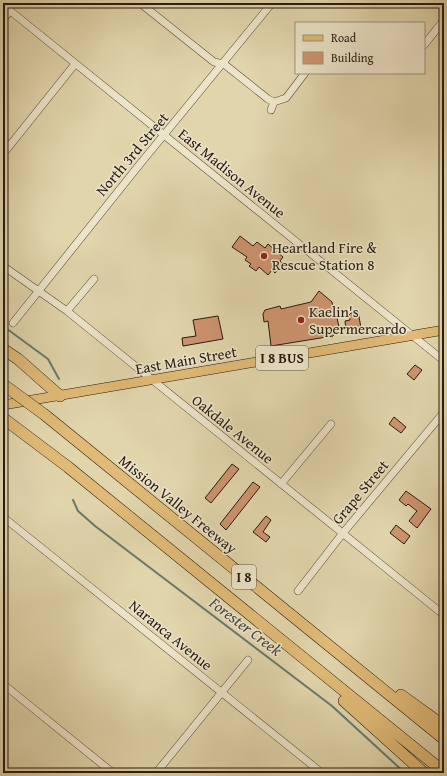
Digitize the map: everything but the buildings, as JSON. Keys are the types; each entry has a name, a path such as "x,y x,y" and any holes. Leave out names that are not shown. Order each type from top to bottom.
{"highway":[{"path":"3,349 18,359 60,396"},
{"name":"Mission Valley Freeway","path":"3,385 45,415 444,739"},
{"name":"I 8","path":"4,419 74,472 444,772"},
{"path":"323,641 444,726"},
{"path":"318,670 334,691 424,773"}],"main road":[{"name":"East Main Street","path":"3,405 444,330"}],"street":[{"path":"140,3 214,62 224,64 268,99 277,102"},
{"name":"North 3rd Street","path":"13,323 140,164 224,64 270,4"},
{"name":"East Madison Avenue","path":"3,5 444,361"},
{"path":"3,19 10,11"},
{"path":"425,44 444,20"},
{"path":"3,154 75,64"},
{"path":"271,110 277,102 286,98 303,74"},
{"name":"Oakdale Avenue","path":"3,266 67,311 444,615"},
{"path":"67,311 94,279"},
{"name":"Grape Street","path":"298,591 343,533 444,412"},
{"path":"281,484 330,424"},
{"name":"Naranca Avenue","path":"3,517 322,773"},
{"path":"156,773 248,660"},
{"path":"3,684 113,773"}],"waterway":[{"name":"Forester Creek","path":"3,326 48,359 59,379"},
{"name":"Forester Creek","path":"73,500 78,511 95,526 332,706 405,773"}],"place":[{"name":"Heartland Fire & Rescue Station 8","path":"264,256"},
{"name":"Kaelin's Supermercardo","path":"301,320"}]}
